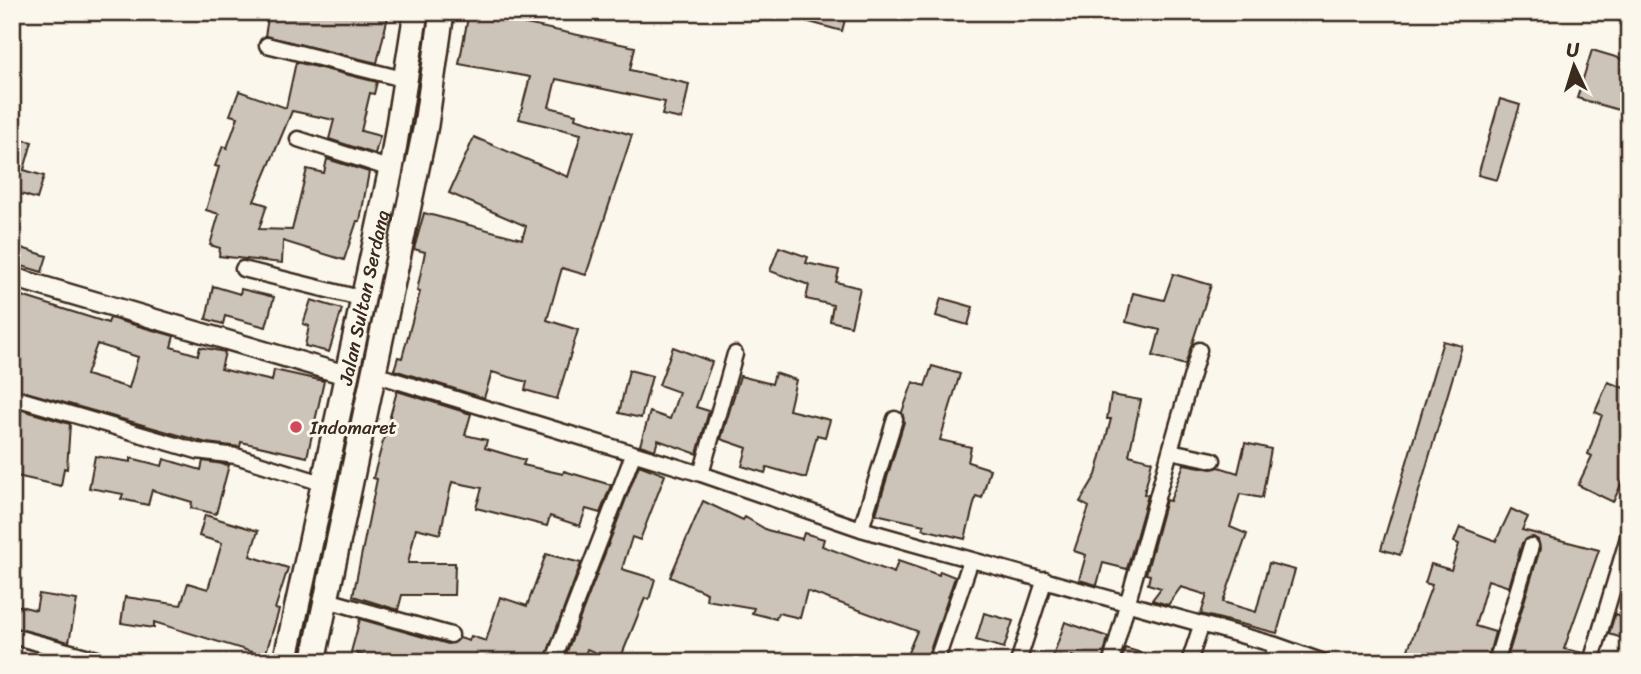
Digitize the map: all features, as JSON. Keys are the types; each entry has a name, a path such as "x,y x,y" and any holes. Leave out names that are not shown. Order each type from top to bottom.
{"highway":[{"name":"Jalan Sultan Serdang","path":"285,662 391,169 416,12"},
{"name":"Jalan Sultan Serdang","path":"313,662 426,125 442,12"}],"street":[{"path":"267,45 407,80"},
{"path":"298,139 391,169"},
{"path":"243,270 364,299"},
{"path":"12,277 346,375"},
{"path":"1111,662 1199,350"},
{"path":"701,474 735,355"},
{"path":"374,374 701,474 861,529 1276,645 1324,662"},
{"path":"12,397 197,451 236,456 325,484"},
{"path":"861,529 895,419"},
{"path":"1170,451 1213,460"},
{"path":"552,662 633,455"},
{"path":"1591,662 1629,534"},
{"path":"1496,662 1531,546"},
{"path":"936,662 971,560"},
{"path":"1018,662 1045,579"},
{"path":"327,600 452,635"},
{"path":"1189,662 1201,626"},
{"path":"12,636 108,662"},
{"path":"1271,662 1276,645"}],"building":[{"path":"269,12 389,12 377,63 265,36"},
{"path":"469,12 635,47 630,70 689,84 682,119 662,115 665,102 556,79 549,107 576,114 575,118 632,135 586,275 562,268 547,320 578,330 557,399 525,390 527,382 492,372 484,398 394,370 398,357 402,358 420,292 417,291 425,252 414,249 424,213 522,239 526,226 449,193 474,137 568,177 581,134 519,119 530,77 459,64"},
{"path":"791,12 847,12 842,31 791,17"},
{"path":"1592,50 1629,61 1629,113 1577,98"},
{"path":"296,62 377,82 374,94 370,93 361,131 380,136 375,154 329,139 334,120 292,111 254,201 267,205 259,229 292,230 307,169 324,173 327,159 369,172 360,221 357,221 344,260 283,241 282,263 219,256 220,248 210,245 219,214 206,210 219,167 215,166 223,146 227,148 238,117 230,115 239,91 286,108"},
{"path":"1500,99 1520,105 1497,180 1478,175"},
{"path":"12,137 32,142 24,170 44,176 37,199 18,193 17,197 12,196"},
{"path":"12,245 47,256 42,272 12,263"},
{"path":"779,247 808,257 806,263 839,270 836,282 860,288 851,326 830,321 833,305 806,299 809,285 770,271"},
{"path":"1173,274 1211,285 1185,365 1153,356 1160,330 1126,322 1133,293 1164,300"},
{"path":"213,286 240,294 241,289 274,297 266,327 225,316 223,324 206,319"},
{"path":"12,293 108,323 110,318 174,336 171,347 198,355 200,347 225,352 221,369 272,381 274,370 324,381 307,457 241,442 240,447 207,443 12,388","holes":["97,344 138,357 129,388 86,375"]},
{"path":"941,298 973,307 968,325 936,316"},
{"path":"311,300 342,309 329,352 305,346 309,326 303,324"},
{"path":"1443,341 1462,346 1400,555 1381,549"},
{"path":"673,347 712,362 696,407 709,411 697,454 658,440 655,450 640,445 650,412 670,419 679,392 659,385"},
{"path":"932,366 960,374 940,440 971,447 968,462 990,469 982,498 976,496 965,539 923,529 924,525 876,514 904,422 902,412 913,382 925,386"},
{"path":"629,370 652,376 641,418 619,413"},
{"path":"775,373 796,380 789,410 830,420 825,437 817,435 806,478 767,467 765,473 742,466 747,448 721,439 740,376 772,384"},
{"path":"1608,382 1629,390 1629,468 1613,502 1578,485 1592,456 1588,454 1602,415 1595,412"},
{"path":"397,391 471,414 465,435 487,440 485,448 525,460 523,465 563,474 564,471 611,485 600,513 586,509 580,526 550,516 547,526 476,508 482,488 452,482 440,534 416,528 408,563 455,563 454,595 402,595 398,610 353,596 377,479 373,478"},
{"path":"1111,395 1141,400 1129,455 1152,461 1144,494 1148,495 1127,569 1103,563 1097,585 1079,580 1086,555 1074,551 1089,507 1080,502 1096,475 1111,419 1107,419"},
{"path":"12,407 70,424 67,469 64,468 61,486 12,475"},
{"path":"1245,443 1271,449 1262,498 1240,494 1230,527 1247,534 1223,602 1256,612 1269,563 1295,570 1277,633 1201,614 1207,595 1181,587 1168,605 1152,600 1161,588 1148,584 1150,575 1146,574 1166,500 1170,501 1184,464 1211,469 1219,467 1238,473"},
{"path":"95,456 131,462 131,458 162,466 164,459 201,470 203,461 229,465 216,514 191,508 192,502 152,490 148,505 121,499 123,494 89,488"},
{"path":"639,465 665,475 640,540 632,537 622,569 655,579 649,600 645,598 619,662 587,649 583,662 563,662"},
{"path":"703,501 743,520 745,517 767,530 802,539 804,533 824,539 822,546 894,573 898,561 939,575 940,571 955,577 926,662 904,662 917,631 807,591 800,618 778,613 776,619 752,613 754,608 706,600 707,593 670,577"},
{"path":"1511,509 1528,517 1522,530 1599,550 1564,649 1584,653 1582,662 1506,662 1540,549 1538,540 1533,537 1522,543 1509,587 1488,580 1475,626 1495,632 1487,662 1424,662 1406,655 1432,585 1425,583 1431,564 1451,570 1459,544 1454,542 1460,527 1496,541"},
{"path":"205,515 258,531 250,556 288,568 275,609 279,610 265,656 154,622 154,628 121,623 125,597 181,605 188,583 208,589 222,543 199,536"},
{"path":"546,554 581,563 544,662 387,662 351,652 360,619 448,644 460,638 469,641 471,636 486,641 500,597 527,606"},
{"path":"39,594 77,600 69,642 12,627 12,604 36,610"},
{"path":"984,613 1013,621 1004,648 976,640"},
{"path":"1615,614 1629,619 1629,640 1609,634"},
{"path":"1065,622 1108,637 1102,662 1087,662 1072,656 1069,662 1051,662"},
{"path":"1125,648 1158,658 1157,662 1121,662"}],"place":[{"name":"Indomaret","path":"296,427"}]}
